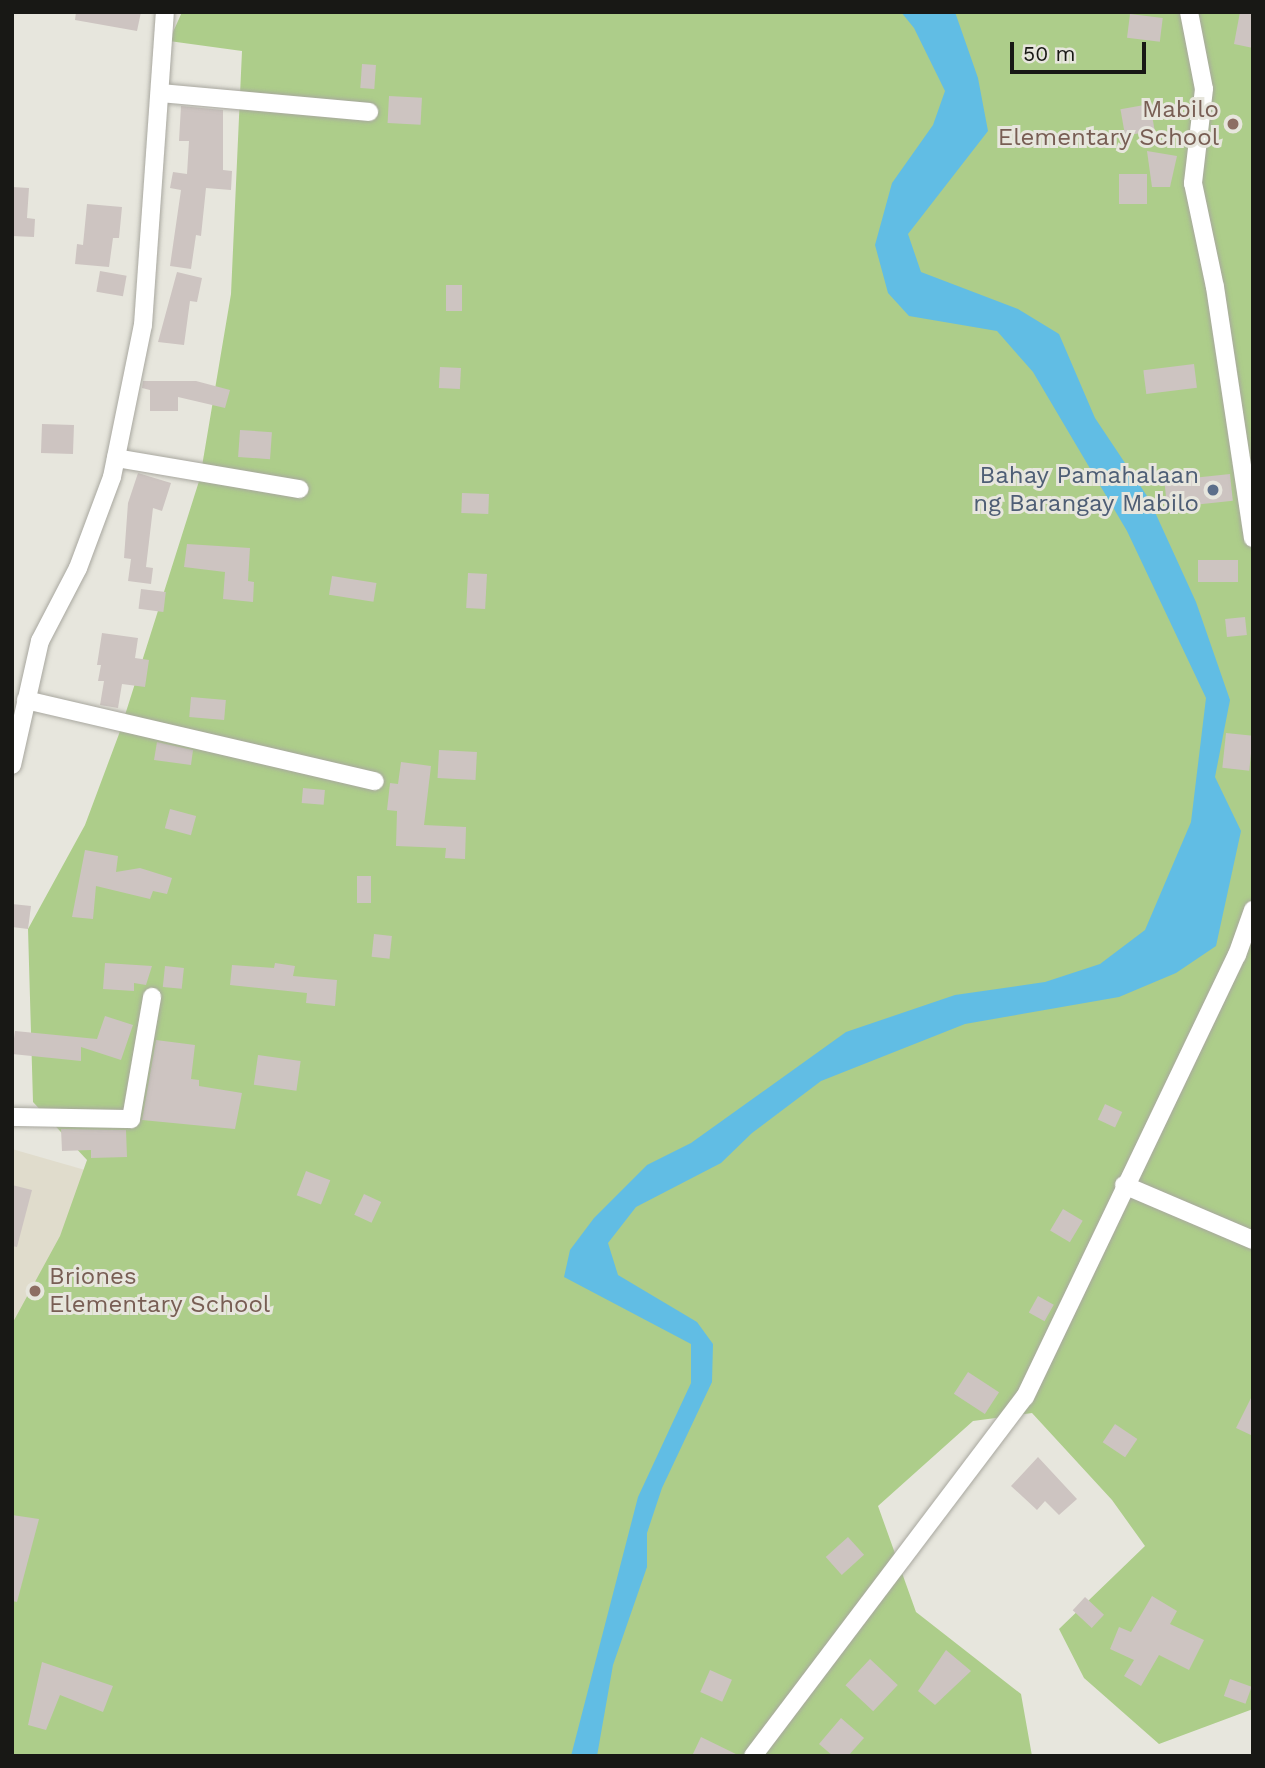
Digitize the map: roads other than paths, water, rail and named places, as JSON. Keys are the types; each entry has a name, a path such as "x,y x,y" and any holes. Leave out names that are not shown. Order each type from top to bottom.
{"street":[{"path":"12,765 40,641 78,568 116,458 143,325 165,12"},
{"path":"1189,12 1204,89 1193,183 1215,287 1253,538"},
{"path":"161,93 369,113"},
{"path":"116,458 299,489"},
{"path":"26,700 375,781"},
{"path":"753,1756 1026,1397 1124,1185 1237,955 1253,909"},
{"path":"12,1117 131,1119 152,997"},
{"path":"1124,1185 1253,1240"}],"water":[{"path":"901,12 955,12 978,78 988,131 908,234 921,272 1018,309 1059,334 1095,418 1149,499 1196,602 1230,700 1215,777 1241,831 1216,946 1176,973 1119,997 965,1024 821,1081 752,1133 721,1163 636,1207 608,1243 618,1275 697,1322 713,1344 712,1382 662,1488 647,1533 647,1567 613,1665 597,1756 571,1756 638,1497 691,1383 691,1344 564,1277 570,1250 594,1218 647,1165 691,1143 846,1032 955,995 1045,982 1100,964 1145,930 1191,822 1206,698 1127,531 1033,372 997,331 909,316 888,293 875,245 892,183 933,125 945,91 914,28"}],"place":[{"name":"Mabilo Elementary School","path":"1233,124"},
{"name":"Bahay Pamahalaan ng Barangay Mabilo","path":"1213,490"},
{"name":"Briones Elementary School","path":"35,1291"}]}
